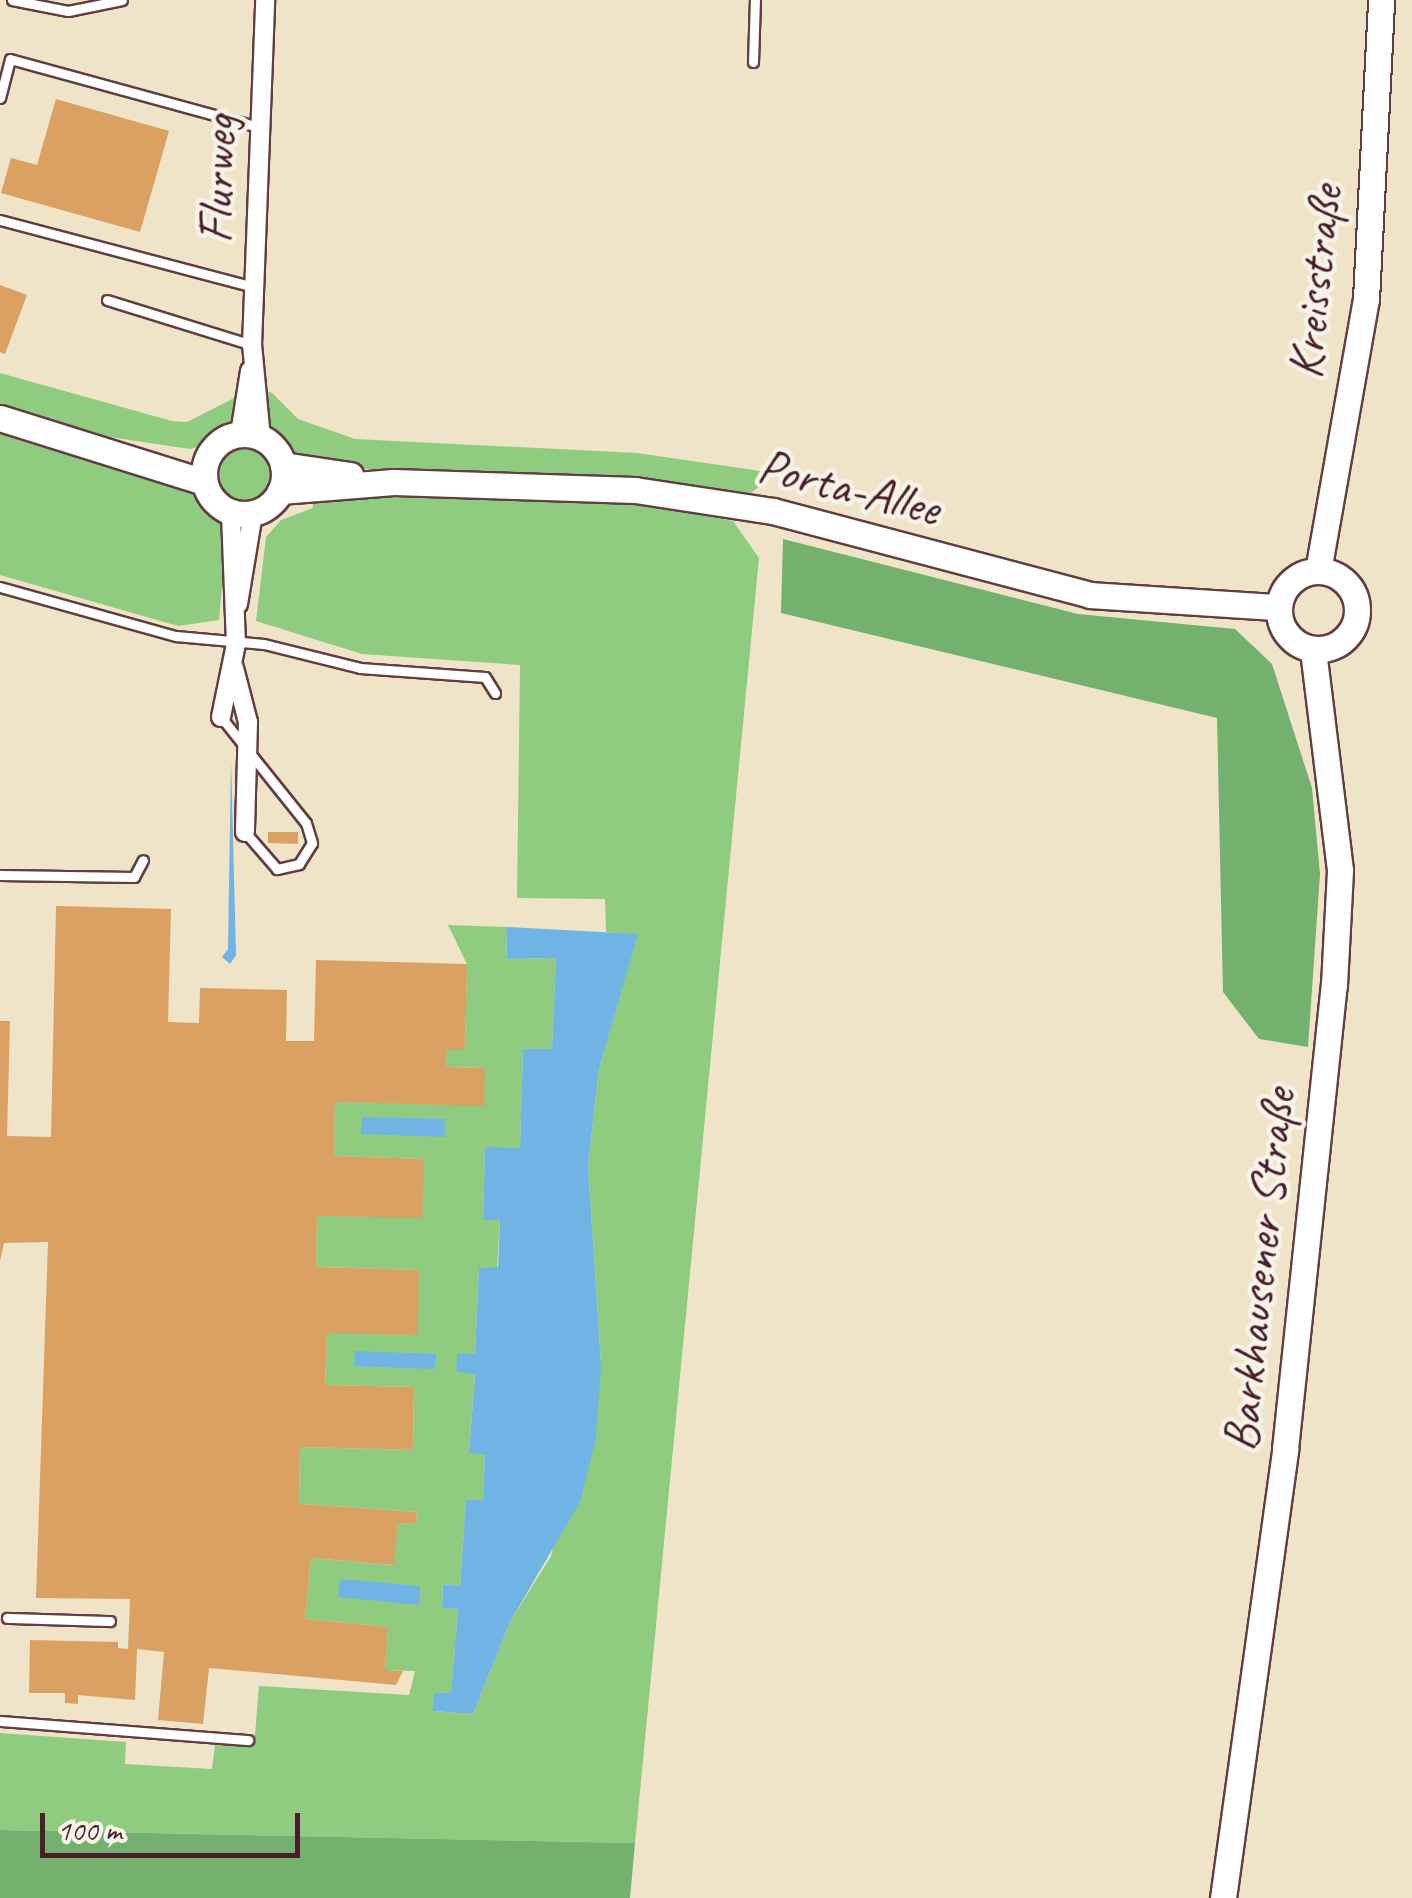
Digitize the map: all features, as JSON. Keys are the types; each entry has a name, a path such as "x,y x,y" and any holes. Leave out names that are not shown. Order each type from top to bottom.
{"main road":[{"name":"Kreisstraße","path":"1318,571 1366,299 1381,0"},
{"path":"0,418 58,437 206,470"},
{"path":"250,436 281,478 242,513 214,501 206,470 220,442 250,436"},
{"name":"Porta-Allee","path":"281,478 636,490 774,511 1090,595 1278,607"},
{"path":"1318,571 1348,585 1357,610 1339,644 1313,649 1284,630 1278,607 1289,583 1318,571"},
{"name":"Barkhausener Straße","path":"1223,1898 1292,1392 1334,985 1340,870 1313,649"}],"street":[{"name":"Flurweg","path":"250,436 266,0"},
{"path":"221,717 234,667 242,513"},
{"path":"234,667 246,705 245,832"}],"lane":[{"path":"12,0 68,11 122,0"},
{"path":"753,62 756,0"},
{"path":"0,98 10,59 260,128"},
{"path":"0,220 253,287"},
{"path":"107,300 252,353"},
{"path":"0,588 162,633 324,654 360,668 486,677 495,693"},
{"path":"221,717 247,756 306,823 312,843 299,864 277,869 245,832"},
{"path":"0,876 134,877 143,860"},
{"path":"6,1618 110,1621"},
{"path":"0,1721 248,1740"}],"green space":[{"path":"0,373 172,421 187,422 236,397 234,421 206,445 190,449 82,433 0,408"},
{"path":"271,392 298,419 355,439 637,453 768,472 767,481 745,497 645,481 322,467 290,457 278,445 266,418 264,393"},
{"path":"0,429 197,491 227,531 219,620 178,626 0,575"},
{"path":"243,446 263,454 271,474 263,494 243,502 223,494 215,474 223,454"},
{"path":"312,496 632,502 733,521 759,558 635,1843 0,1830 0,1733 126,1742 125,1764 212,1769 215,1745 254,1747 259,1686 409,1695 415,1671 385,1670 388,1627 305,1619 311,1558 393,1565 398,1523 416,1524 417,1512 299,1504 300,1447 413,1450 414,1387 325,1385 327,1333 419,1270 316,1267 317,1216 422,1217 423,1159 334,1156 335,1102 483,1105 484,1068 446,1067 447,1049 465,1049 467,964 448,925 506,927 507,959 556,958 552,1050 523,1050 520,1149 485,1148 483,1219 500,1219 497,1268 479,1268 475,1354 457,1355 457,1372 475,1373 469,1452 485,1454 483,1501 466,1501 460,1586 443,1584 442,1608 458,1609 451,1694 433,1711 473,1714 510,1622 551,1556 601,1364 588,1164 599,1069 637,935 606,932 605,899 517,898 520,665 362,654 256,621 266,537 281,520 313,508"},
{"path":"783,539 1078,614 1235,629 1272,664 1312,788 1320,874 1308,1047 1259,1039 1223,992 1217,718 781,613"},
{"path":"0,1830 635,1843 630,1898 0,1898"}],"water":[{"path":"231,759 236,955 230,964 222,957 228,949"},
{"path":"506,927 638,934 599,1069 588,1164 601,1364 596,1439 580,1502 510,1622 473,1714 433,1711 434,1693 451,1693 458,1609 442,1608 443,1584 460,1586 466,1500 483,1500 485,1455 469,1453 475,1374 457,1372 457,1354 475,1354 479,1268 498,1267 500,1220 483,1220 485,1147 520,1148 523,1049 552,1049 556,958 507,959"},
{"path":"362,1117 445,1119 445,1137 361,1134"},
{"path":"355,1351 436,1354 435,1369 354,1366"},
{"path":"340,1579 420,1586 419,1605 338,1597"}],"building":[{"path":"56,99 169,131 140,232 1,193 11,158 37,165"},
{"path":"0,285 27,295 5,354 0,352"},
{"path":"268,832 298,832 298,844 268,843"},
{"path":"56,906 171,909 168,1022 199,1023 200,988 287,990 286,1041 314,1041 316,960 467,964 465,1050 447,1049 446,1067 485,1068 484,1106 335,1102 334,1156 424,1159 422,1218 317,1216 316,1267 419,1270 417,1335 327,1333 325,1385 414,1387 413,1450 300,1447 299,1504 417,1512 416,1524 398,1523 394,1565 311,1558 305,1619 388,1627 385,1670 403,1671 396,1685 209,1668 203,1724 158,1720 164,1652 137,1649 135,1700 78,1695 78,1704 65,1703 65,1693 29,1693 30,1640 118,1642 118,1648 128,1649 130,1599 36,1598 48,1242 4,1243 0,1261 0,1021 10,1021 7,1136 51,1137"}]}
